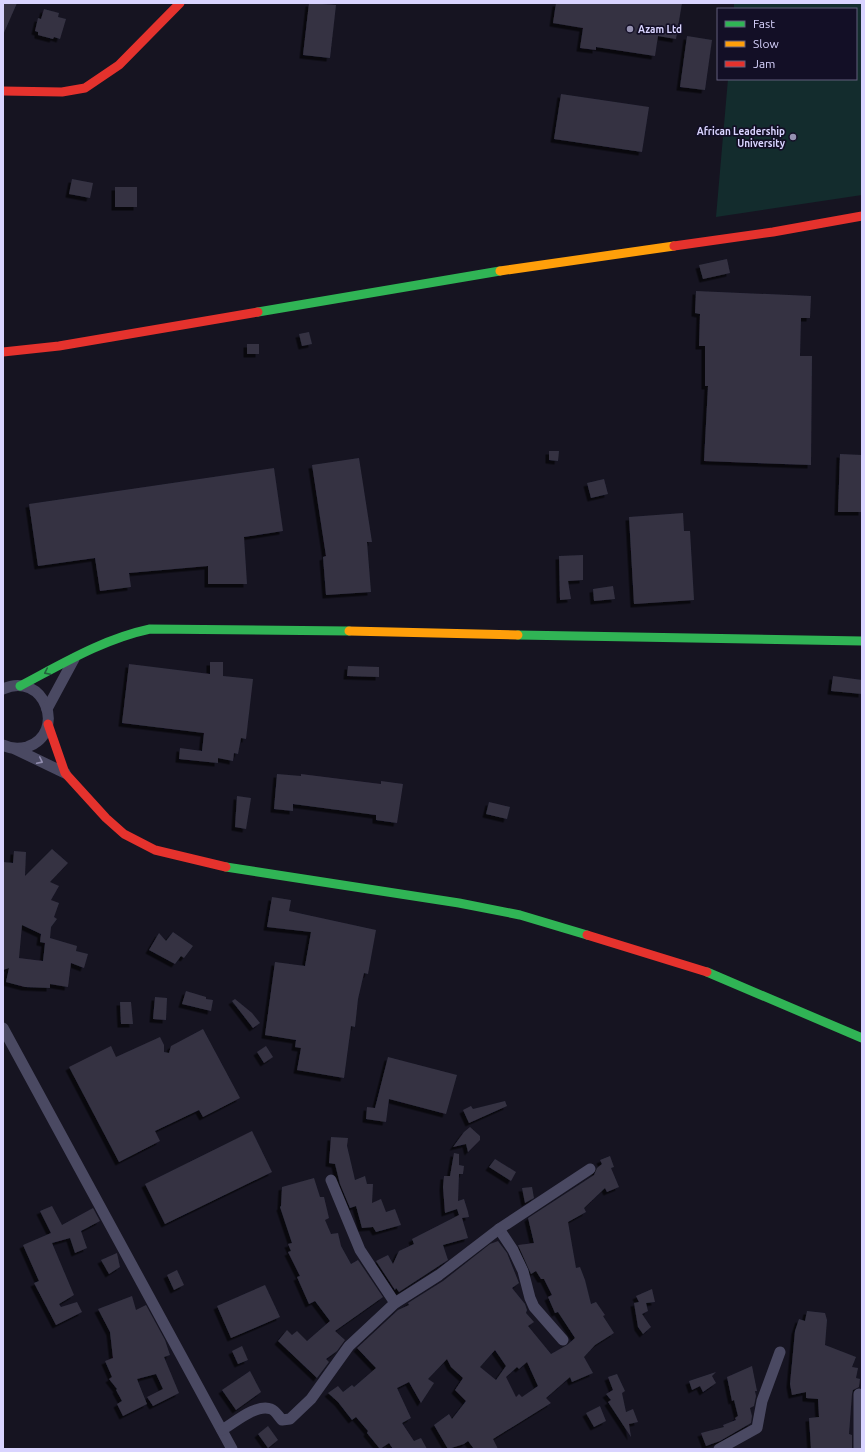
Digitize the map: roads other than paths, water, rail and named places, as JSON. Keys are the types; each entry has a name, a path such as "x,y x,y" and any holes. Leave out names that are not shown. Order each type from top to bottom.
{"street":[{"path":"3,91 62,92 85,88 120,65 180,3"},
{"path":"3,352 59,346 438,281 594,256 773,232 862,216"},
{"path":"3,689 20,686 127,634 150,629 227,629 862,641"},
{"path":"47,709 74,659"},
{"path":"20,686 27,687 40,695 47,709 48,724 65,773"},
{"path":"14,748 22,748 36,742 45,731 48,724"},
{"path":"3,745 14,748 65,773 102,814 124,834 155,850 232,868 459,903 520,915 667,958 711,973 862,1038"},
{"path":"3,1028 232,1449"},
{"path":"222,1430 259,1408 270,1408 276,1412 282,1420 290,1418 320,1388 349,1346 395,1303 439,1275 499,1229 590,1169"},
{"path":"331,1180 360,1250 395,1303"},
{"path":"499,1229 508,1240 523,1270 530,1298 534,1307 563,1340"},
{"path":"719,1449 757,1428 762,1401 780,1352"},
{"path":"859,1394 859,1449"}],"place":[{"name":"Azam Ltd","path":"630,29"},
{"name":"African Leadership University","path":"793,137"}]}
